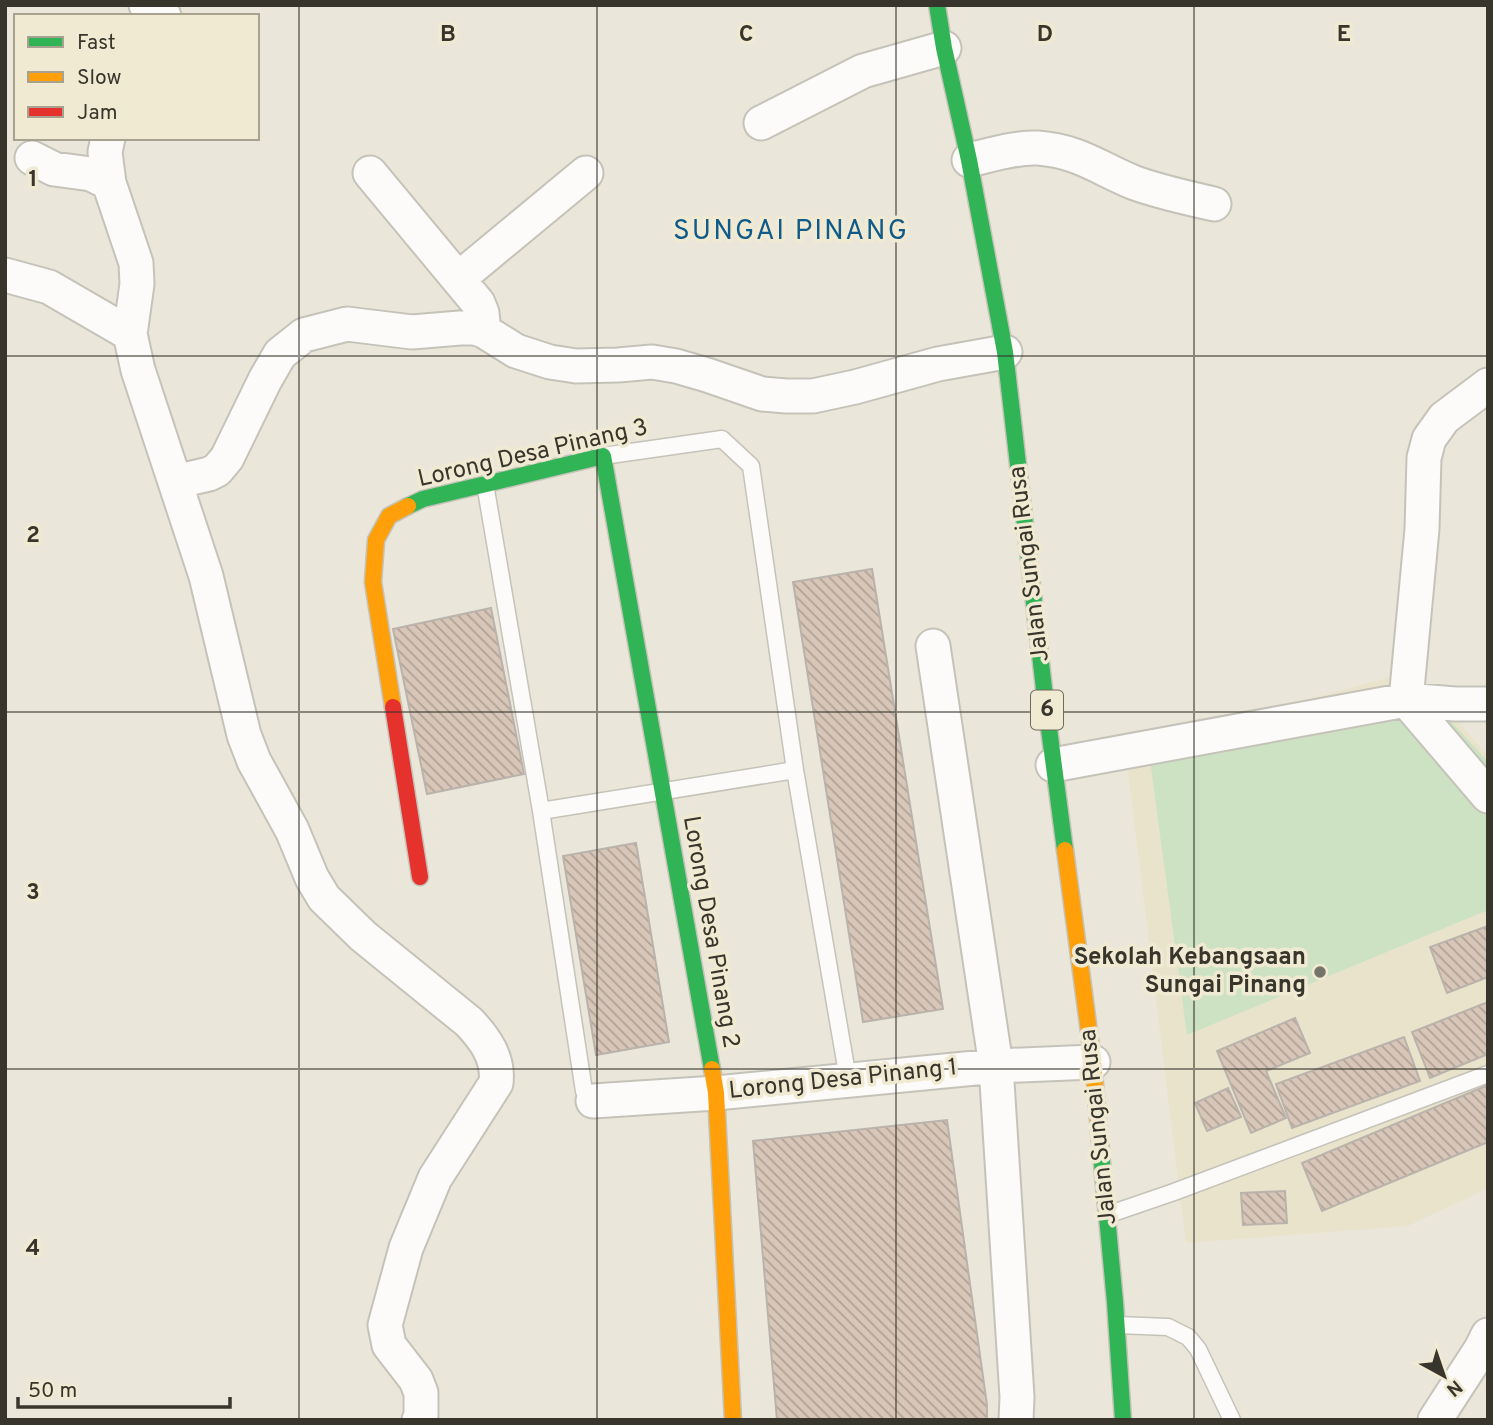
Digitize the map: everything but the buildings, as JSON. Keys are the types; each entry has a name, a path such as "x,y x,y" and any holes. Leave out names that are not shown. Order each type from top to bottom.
{"street":[{"name":"Jalan Sungai Rusa","path":"937,5 1005,352 1054,765 1093,1062 1123,1420"},
{"path":"761,123 863,71 944,48"},
{"path":"108,140 105,152 109,183 136,263 138,284 130,334 138,370 206,576 244,735 254,761 292,830 312,878 324,898 363,936 469,1022 482,1036 495,1060 496,1083 435,1178 406,1248 385,1325 389,1345 416,1380 421,1393 419,1420"},
{"path":"969,160 1026,148 1058,151 1079,156 1133,182 1214,204"},
{"path":"32,158 54,169 91,174 109,183"},
{"path":"370,173 478,303 484,331"},
{"path":"458,279 586,173"},
{"path":"5,275 49,287 130,334"},
{"path":"175,482 209,474 217,470 227,458 279,354 304,335 347,324 412,332 475,328 516,351 550,362 576,366 652,362 697,372 762,394 786,396 813,396 938,364 1005,352"},
{"path":"1488,385 1444,418 1429,439 1424,458 1422,529 1406,700 1488,796"},
{"name":"Lorong Desa Pinang 3","path":"420,877 373,582 376,540 389,516 424,499 603,456"},
{"name":"Lorong Desa Pinang 2","path":"603,456 716,1093 733,1420"},
{"path":"933,646 996,1066 1017,1396 1016,1420"},
{"path":"1054,765 1406,700 1488,704"},
{"name":"Lorong Desa Pinang 1","path":"593,1101 716,1093 996,1066 1093,1062"},
{"path":"1435,1420 1488,1335"}],"lane":[{"name":"Lorong Desa Pinang 3","path":"603,456 722,439 751,466 795,769"},
{"path":"485,484 541,811 584,1091 593,1101"},
{"path":"541,811 795,769 848,1079"},
{"path":"1107,1215 1488,1073"},
{"path":"1116,1325 1168,1327 1188,1337 1198,1349 1232,1420"}],"shaded area":[{"name":"Sekolah Kebangsaan Sungai Pinang","path":"1414,671 1488,756 1488,1188 1408,1226 1186,1243 1125,748"}],"green space":[{"path":"1415,681 1488,762 1488,910 1187,1035 1149,753"}],"traffic: fast":[{"path":"937,5 1005,352 1065,850"},
{"path":"408,506 423,499 603,456 712,1069"},
{"path":"1099,1131 1123,1420"}],"traffic: slow":[{"path":"393,707 373,582 376,540 389,516 408,506"},
{"path":"1065,850 1093,1062 1099,1131"},
{"path":"712,1069 716,1093 733,1420"}],"traffic: jam":[{"path":"393,707 420,877"}],"place":[{"name":"Sekolah Kebangsaan Sungai Pinang","path":"1320,972"}],"district":[{"name":"SUNGAI PINANG","path":"791,232"}]}
